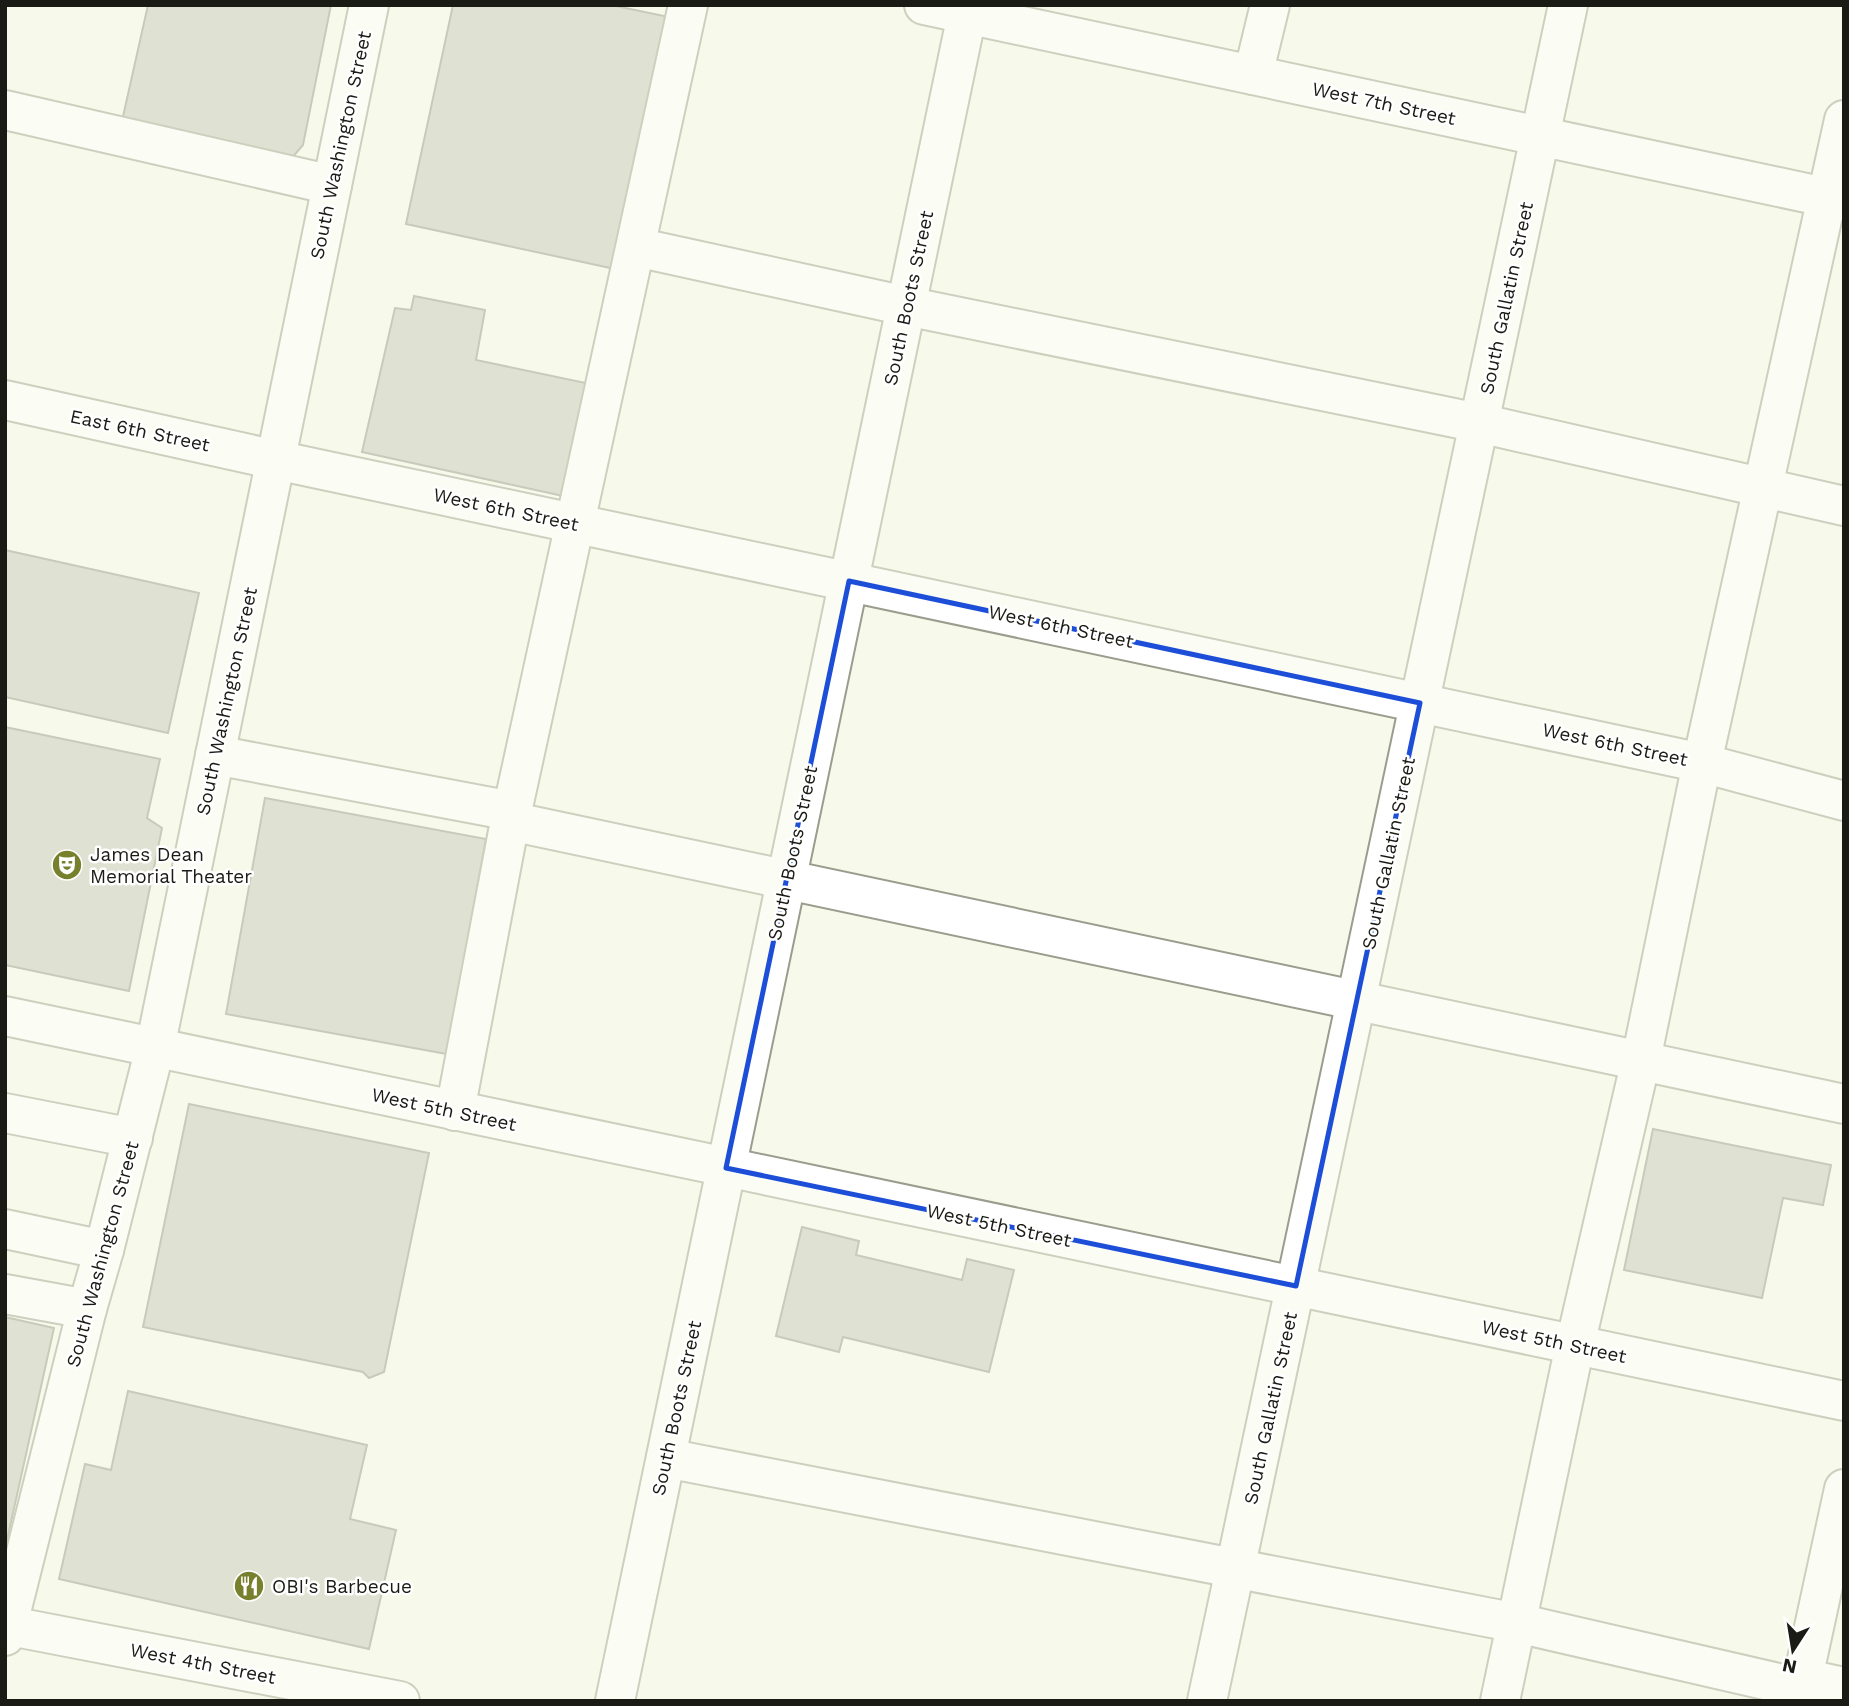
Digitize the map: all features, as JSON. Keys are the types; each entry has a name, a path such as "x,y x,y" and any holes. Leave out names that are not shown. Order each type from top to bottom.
{"main road":[{"name":"South Washington Street","path":"6,1629 155,1048 369,5"},
{"path":"455,1111 511,816 688,5"},
{"name":"West 7th Street","path":"925,5 968,10 1253,75 1835,200"},
{"path":"1253,75 1270,5"},
{"name":"South Gallatin Street","path":"1207,1701 1568,5"},
{"name":"South Boots Street","path":"615,1701 968,10"},
{"path":"5,110 332,185"},
{"path":"1500,1701 1763,487 1835,200 1844,120"},
{"path":"636,247 906,306 1479,423 1844,506"},
{"name":"East 6th Street","path":"5,400 276,460"},
{"name":"West 6th Street","path":"276,460 1702,763 1844,801"},
{"path":"215,755 511,816 787,879 1844,1104"},
{"name":"West 5th Street","path":"5,1016 1844,1401"},
{"path":"5,1114 132,1138"},
{"path":"5,1229 104,1250"},
{"path":"5,1294 87,1309"},
{"path":"666,1458 1517,1623 1800,1689 1844,1687"},
{"path":"1800,1689 1844,1489"},
{"name":"West 4th Street","path":"6,1629 400,1701"}],"highlighted area":[{"path":"849,581 1420,703 1296,1286 726,1168"}],"building":[{"path":"148,5 331,5 303,145 291,159 122,121"},
{"path":"453,5 611,5 669,17 615,269 406,224"},
{"path":"414,296 485,310 476,360 600,386 577,499 362,452 395,308 411,310"},
{"path":"5,550 199,593 168,733 5,697"},
{"path":"5,727 160,759 147,818 162,828 129,991 5,965"},
{"path":"265,798 486,839 447,1054 226,1014"},
{"path":"189,1104 429,1153 384,1372 369,1378 363,1372 143,1327"},
{"path":"1653,1129 1831,1165 1823,1205 1783,1198 1762,1298 1624,1270"},
{"path":"802,1227 859,1241 856,1255 962,1280 967,1259 1014,1270 989,1372 843,1337 839,1352 776,1336"},
{"path":"5,1317 54,1328 5,1549"},
{"path":"128,1391 367,1445 350,1519 396,1530 369,1649 59,1579 85,1464 111,1470"}],"place":[{"name":"James Dean Memorial Theater","path":"67,865"},
{"name":"OBI's Barbecue","path":"249,1586"}]}
